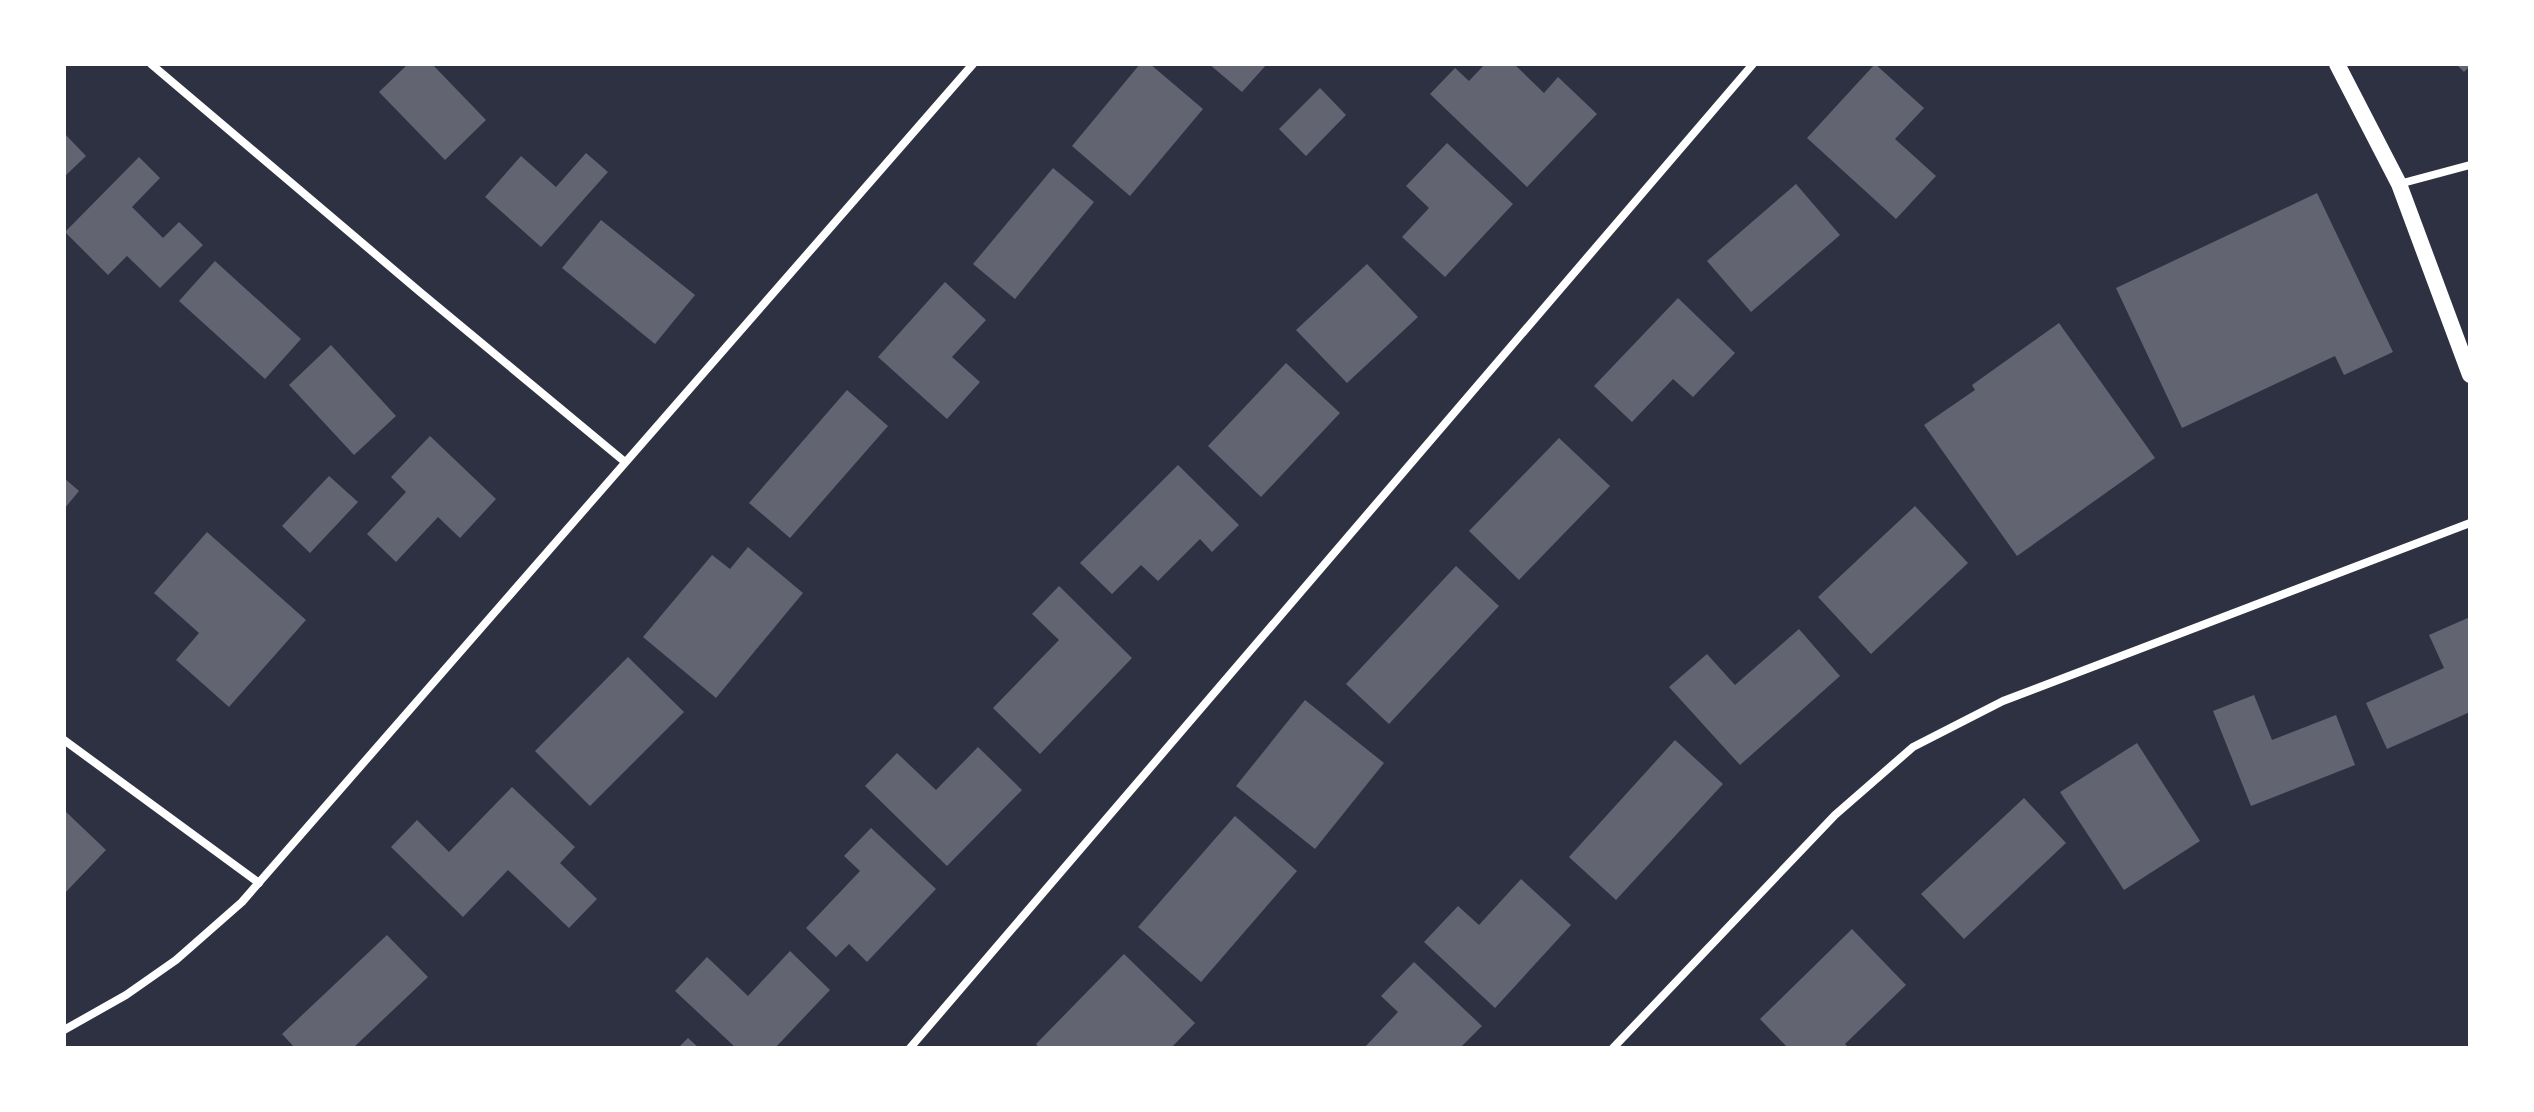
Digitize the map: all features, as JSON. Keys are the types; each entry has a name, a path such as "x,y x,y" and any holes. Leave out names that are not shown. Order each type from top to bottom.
{"main road":[{"path":"2337,64 2399,184 2470,375"}],"street":[{"path":"151,64 625,462"},
{"path":"64,1030 126,995 176,960 242,902 973,64"},
{"path":"910,1048 1753,64"},
{"path":"2399,184 2470,165"},
{"path":"1613,1048 1835,815 1913,747 2003,701 2470,523"},
{"path":"64,740 259,883"}],"building":[{"path":"408,64 432,64 486,120 445,160 379,92"},
{"path":"1140,64 1150,64 1203,109 1130,196 1072,146"},
{"path":"1209,64 1267,64 1242,92"},
{"path":"1485,64 1514,64 1544,93 1558,77 1597,114 1527,187 1430,94 1455,68 1469,81"},
{"path":"1875,64 1924,108 1895,139 1936,176 1896,219 1807,138"},
{"path":"2456,64 2470,64 2470,66 2464,72"},
{"path":"1320,88 1346,115 1306,156 1279,129"},
{"path":"64,133 86,156 64,177"},
{"path":"1447,143 1513,204 1445,277 1402,237 1429,208 1406,186"},
{"path":"586,153 608,172 541,247 485,197 521,156 556,187"},
{"path":"139,157 160,178 132,207 163,238 179,222 203,245 160,288 127,256 108,275 65,232"},
{"path":"1053,168 1094,202 1015,299 973,264"},
{"path":"1796,184 1840,235 1751,312 1707,261"},
{"path":"2317,193 2393,352 2344,375 2335,356 2182,428 2116,288"},
{"path":"601,220 695,295 655,344 562,268"},
{"path":"215,261 301,339 265,379 179,301"},
{"path":"1367,264 1418,317 1347,383 1296,330"},
{"path":"945,282 986,320 952,357 980,382 947,419 878,357"},
{"path":"1678,298 1735,353 1693,397 1673,379 1632,422 1594,386"},
{"path":"2059,323 2155,458 2017,556 1924,425 1975,390 1972,385"},
{"path":"331,345 396,416 354,455 289,385"},
{"path":"1286,363 1340,413 1261,497 1208,446"},
{"path":"847,390 888,426 790,538 749,503"},
{"path":"430,436 496,499 460,538 438,517 396,562 367,534 406,492 391,477"},
{"path":"1559,438 1610,486 1519,580 1469,531"},
{"path":"1178,465 1239,525 1212,552 1200,539 1158,581 1141,565 1112,594 1080,563"},
{"path":"329,476 358,502 310,553 282,526"},
{"path":"64,478 79,491 64,509"},
{"path":"1915,506 1968,563 1871,654 1818,597"},
{"path":"207,532 306,620 229,707 176,660 199,633 154,593"},
{"path":"748,547 803,593 716,698 643,637 712,555 730,569"},
{"path":"1456,566 1499,606 1389,724 1346,684"},
{"path":"1059,586 1132,658 1040,754 993,708 1059,640 1032,614"},
{"path":"2470,617 2470,712 2387,749 2366,703 2444,668 2429,635"},
{"path":"1799,629 1840,676 1740,765 1669,687 1707,654 1735,685"},
{"path":"628,657 684,712 590,806 535,751"},
{"path":"2254,695 2272,740 2336,715 2355,765 2251,806 2213,711"},
{"path":"1305,700 1384,763 1315,849 1236,786"},
{"path":"1675,740 1723,784 1616,900 1569,857"},
{"path":"2137,743 2200,841 2124,890 2060,792"},
{"path":"978,747 1022,790 947,866 865,786 897,753 936,790"},
{"path":"512,787 575,847 560,863 597,899 569,928 508,870 463,917 391,847 417,820 449,852"},
{"path":"2024,798 2066,843 1964,939 1921,894"},
{"path":"64,810 106,850 64,894"},
{"path":"1235,816 1297,871 1201,982 1138,927"},
{"path":"871,828 936,889 867,962 849,944 836,957 806,928 860,871 844,856"},
{"path":"1521,879 1571,925 1495,1008 1424,942 1458,906 1479,925"},
{"path":"1852,929 1906,985 1845,1044 1849,1048 1788,1048 1760,1019"},
{"path":"387,935 428,977 353,1048 295,1048 282,1034"},
{"path":"790,951 830,990 775,1048 736,1048 675,991 707,957 748,996"},
{"path":"1124,954 1195,1023 1171,1048 1039,1048 1036,1044"},
{"path":"1414,962 1482,1026 1460,1048 1364,1048 1398,1012 1381,996"},
{"path":"688,1038 699,1048 678,1048"}]}
